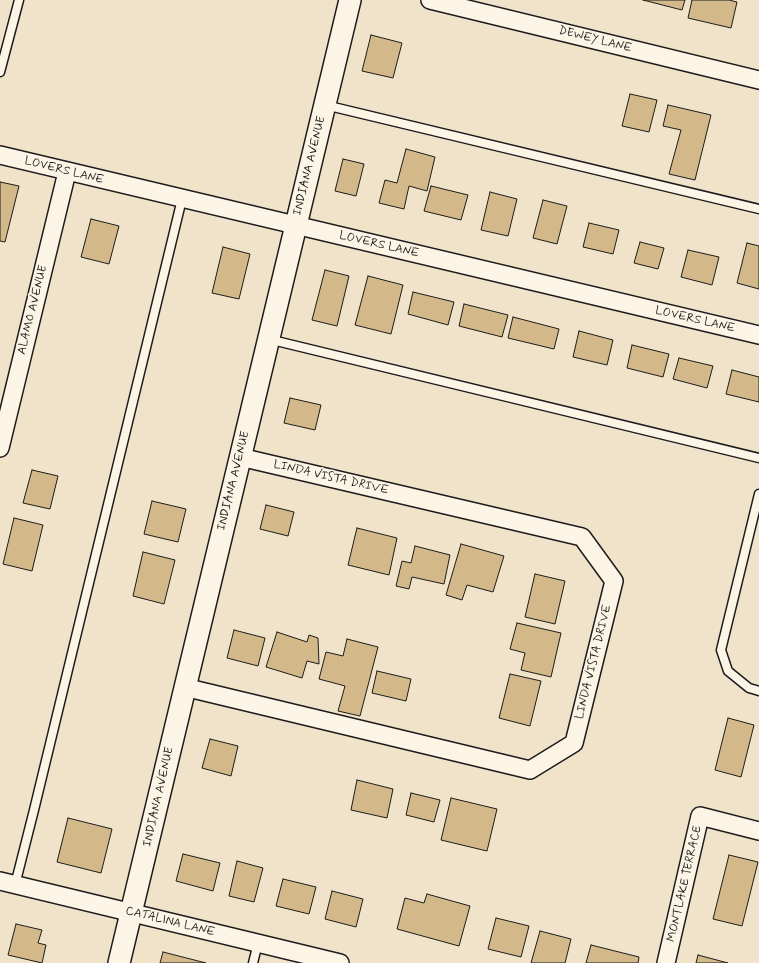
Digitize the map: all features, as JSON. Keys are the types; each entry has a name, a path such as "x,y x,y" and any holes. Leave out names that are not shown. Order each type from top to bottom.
{"street":[{"name":"INDIANA AVENUE","path":"119,963 350,0"},
{"name":"DEWEY LANE","path":"430,0 759,80"},
{"name":"LOVERS LANE","path":"0,155 759,335"},
{"name":"ALAMO AVENUE","path":"0,448 67,172"},
{"name":"LINDA VISTA DRIVE","path":"184,688 530,770 574,743 614,581 582,538 240,457"},
{"name":"MONTLAKE TERRACE","path":"666,963 700,816 759,831"},
{"name":"CATALINA LANE","path":"7,883 340,963"}],"lane":[{"path":"0,72 19,0"},
{"path":"324,105 759,209"},
{"path":"7,883 36,802 182,199"},
{"path":"268,339 759,458"},
{"path":"759,494 721,650 728,671 749,688 759,691"},
{"path":"253,963 258,943"}],"building":[{"path":"643,0 685,0 682,10"},
{"path":"692,0 729,0 737,2 731,28 688,18"},
{"path":"371,35 402,43 393,78 362,71"},
{"path":"630,94 657,100 649,132 622,126"},
{"path":"668,105 711,115 695,180 669,174 681,130 663,126"},
{"path":"406,149 435,157 427,191 409,186 404,209 379,203 385,180 397,183"},
{"path":"343,159 364,164 356,196 335,191"},
{"path":"0,182 19,186 5,242 0,241"},
{"path":"431,186 468,195 461,220 424,211"},
{"path":"490,192 517,199 508,236 481,230"},
{"path":"543,200 567,206 557,244 533,238"},
{"path":"91,219 119,226 109,264 81,257"},
{"path":"589,223 619,230 613,254 583,247"},
{"path":"640,242 664,248 658,269 634,263"},
{"path":"747,243 759,246 759,289 737,283"},
{"path":"223,247 250,254 239,299 212,293"},
{"path":"688,250 719,257 712,285 681,277"},
{"path":"325,270 349,276 337,326 312,320"},
{"path":"368,276 403,285 391,334 355,325"},
{"path":"413,292 454,302 448,325 408,314"},
{"path":"464,304 508,315 502,337 459,326"},
{"path":"513,317 559,329 554,349 508,338"},
{"path":"579,331 613,340 607,365 573,357"},
{"path":"632,345 669,354 663,377 627,368"},
{"path":"679,358 713,366 707,388 673,379"},
{"path":"732,370 759,377 759,402 726,394"},
{"path":"290,398 321,405 315,430 284,423"},
{"path":"32,470 58,476 50,509 23,503"},
{"path":"152,501 186,509 178,542 144,534"},
{"path":"266,505 294,512 288,536 260,529"},
{"path":"14,518 43,525 32,571 3,564"},
{"path":"357,528 397,538 389,575 348,565"},
{"path":"461,544 504,556 493,592 467,585 462,600 446,595"},
{"path":"415,546 450,555 444,584 412,577 409,589 396,586 402,561 411,563"},
{"path":"143,552 175,560 164,604 133,596"},
{"path":"535,574 565,581 555,624 525,617"},
{"path":"517,623 561,633 551,677 521,670 525,653 510,649"},
{"path":"234,630 265,638 258,666 227,658"},
{"path":"277,632 307,642 309,635 318,638 319,664 307,661 302,678 266,667"},
{"path":"347,639 378,647 360,716 338,711 345,686 319,679 326,652 343,656"},
{"path":"377,671 411,679 406,701 372,693"},
{"path":"510,674 541,681 530,726 499,718"},
{"path":"728,718 754,725 741,777 715,770"},
{"path":"210,739 238,746 231,776 202,768"},
{"path":"357,780 393,789 387,818 351,810"},
{"path":"411,793 440,800 434,822 406,815"},
{"path":"451,798 497,809 487,851 441,840"},
{"path":"68,818 112,829 101,873 57,862"},
{"path":"183,854 220,863 213,891 176,881"},
{"path":"729,855 758,862 742,926 713,919"},
{"path":"237,861 263,868 254,902 229,896"},
{"path":"283,879 316,887 309,914 276,906"},
{"path":"332,891 363,899 356,927 325,919"},
{"path":"427,894 470,906 459,946 397,929 405,898 424,903"},
{"path":"496,918 529,926 521,957 488,949"},
{"path":"16,924 42,930 38,943 46,945 42,963 8,955"},
{"path":"540,931 571,939 565,963 531,963"},
{"path":"591,945 639,957 638,963 586,963"},
{"path":"163,952 206,963 160,963"},
{"path":"698,955 728,963 696,963"}]}
